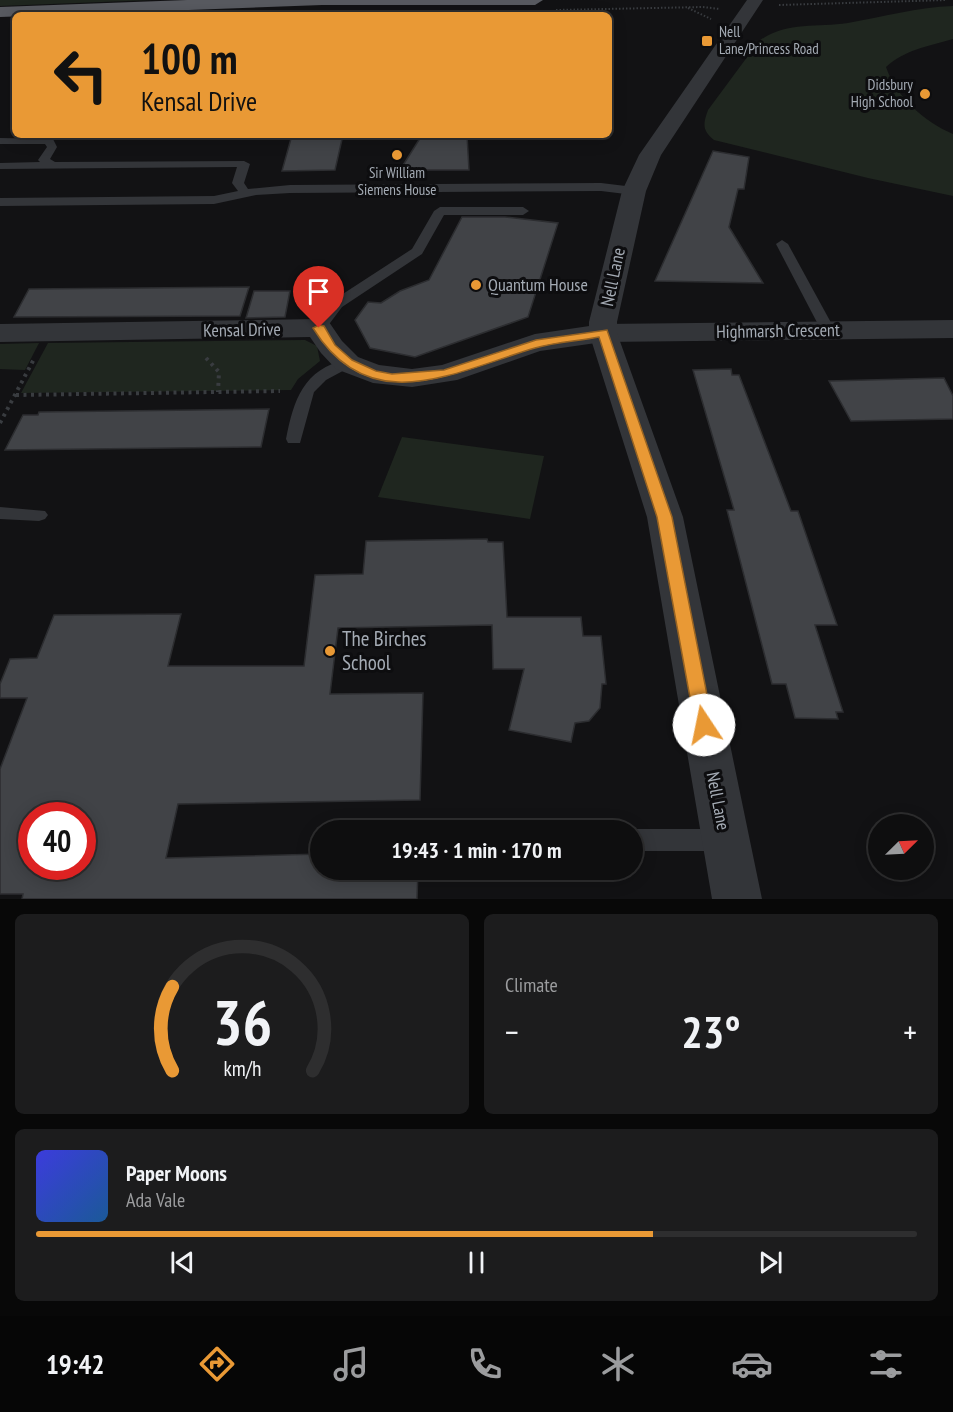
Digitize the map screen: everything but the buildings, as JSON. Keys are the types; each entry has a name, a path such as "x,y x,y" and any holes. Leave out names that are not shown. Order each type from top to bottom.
{"highway":[{"path":"0,12 322,0 535,0"}],"street":[{"name":"Nell Lane","path":"737,899 664,517 603,333 634,191 653,150 766,3"},
{"path":"319,328 331,347 347,363 373,374 392,378 446,374 536,344 603,333"},
{"name":"Kensal Drive","path":"0,333 319,328"},
{"name":"Highmarsh Crescent","path":"603,333 953,329"}],"lane":[{"path":"0,141 49,141 52,147 44,160 52,165"},
{"path":"0,166 244,164 238,183 246,194"},
{"path":"0,202 204,200 282,190 556,187 634,191"},
{"path":"319,328 337,304 417,251 440,211 523,211"},
{"path":"782,244 828,330"},
{"path":"294,439 304,391 314,380 347,363"},
{"path":"0,513 39,515"},
{"path":"643,840 726,840"}],"path":[{"path":"766,3 947,0"},
{"path":"688,7 719,24"},
{"path":"194,330 190,345 192,350 210,361 219,372 218,392"},
{"path":"0,423 49,332"},
{"path":"15,395 304,391"}],"shaded area":[{"path":"0,0 153,0 0,6"},
{"path":"953,6 953,39 901,56 886,67 897,88 913,107 932,123 953,134 953,196 868,178 714,140 707,133 705,123 708,110 759,41 769,35 780,30 802,26 848,23 913,10"},
{"path":"305,340 317,346 320,361 298,379 291,390 21,393 48,343"},
{"path":"39,343 25,370 0,369 0,344"},
{"path":"402,437 544,456 530,519 378,497"}],"place":[{"name":"Nell Lane/Princess Road","path":"707,41"},
{"name":"Didsbury High School","path":"925,94"},
{"name":"Sir William Siemens House","path":"397,155"},
{"name":"Quantum House","path":"476,285"},
{"name":"The Birches School","path":"330,651"}],"route":[{"path":"319,328 331,347 347,363 373,374 392,378 446,374 536,344 603,333 664,517 704,725"}]}
